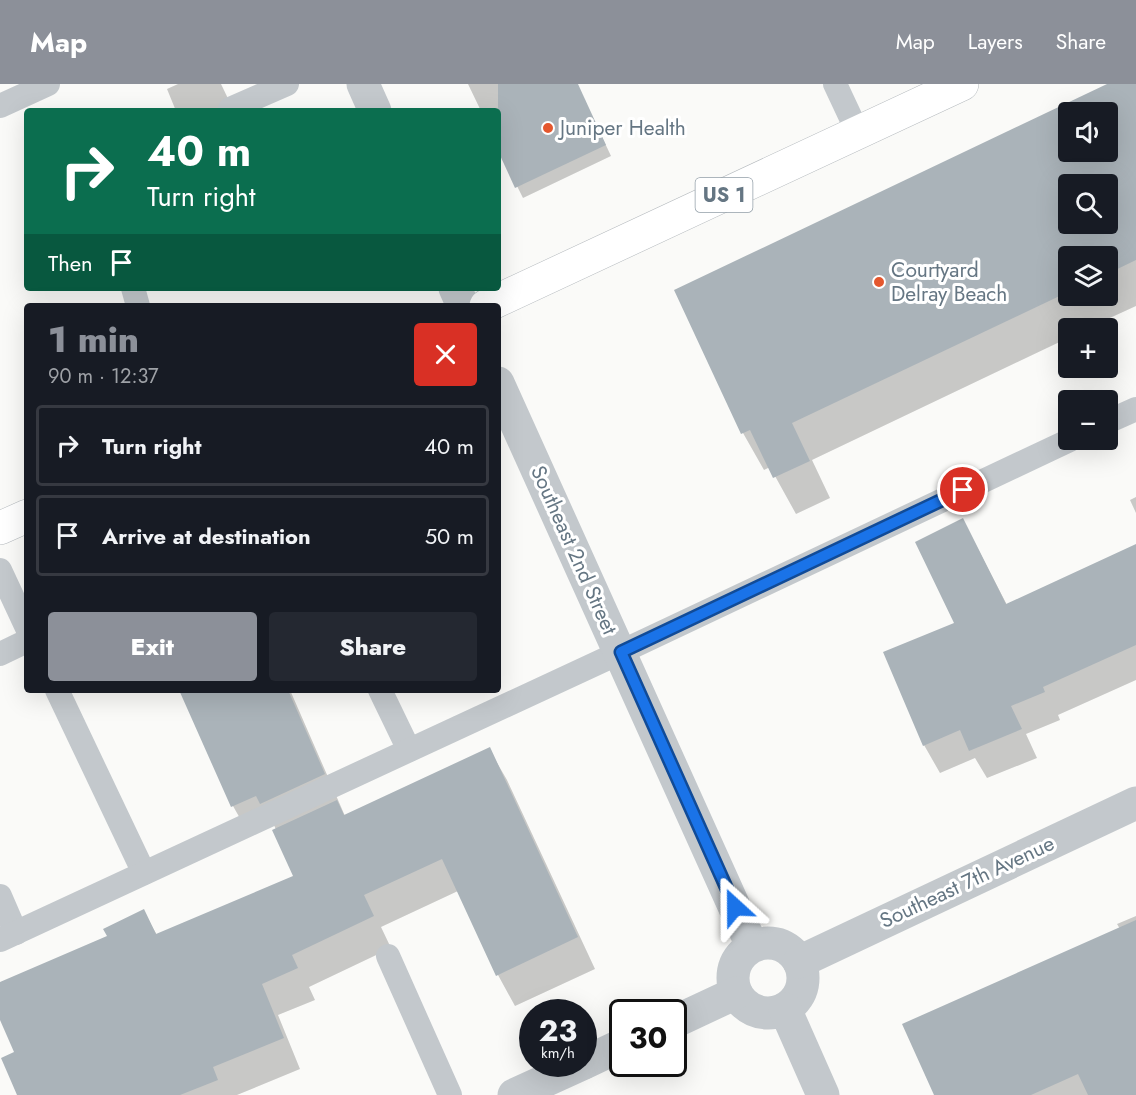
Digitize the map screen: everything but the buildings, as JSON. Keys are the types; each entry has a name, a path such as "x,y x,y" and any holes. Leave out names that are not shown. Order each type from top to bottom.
{"main road":[{"name":"US 1","path":"492,303 962,84"},
{"path":"0,528 24,517"}],"street":[{"path":"363,84 374,108"},
{"name":"Southeast 2nd Street","path":"501,390 752,946"},
{"name":"Southeast 7th Avenue","path":"799,962 1136,802"},
{"path":"774,944 784,947 799,962 803,973 803,984 794,1003 785,1009 763,1013 743,1003 736,993 733,972 737,961 752,946 774,944"},
{"path":"687,1016 736,993"},
{"path":"785,1009 823,1095"},
{"path":"514,1095 553,1077"}],"lane":[{"path":"0,106 48,84"},
{"path":"232,108 287,84"},
{"path":"835,84 858,133"},
{"path":"1118,417 1136,408"},
{"path":"0,896 8,936 621,652 1058,446"},
{"path":"0,570 24,622"},
{"path":"0,654 24,642"},
{"path":"58,693 144,873"},
{"path":"382,693 409,750"},
{"path":"388,956 450,1095"}],"place":[{"name":"Juniper Health","path":"548,128"},
{"name":"Courtyard Delray Beach","path":"879,282"}],"route":[{"path":"735,907 621,652 963,490"}]}
